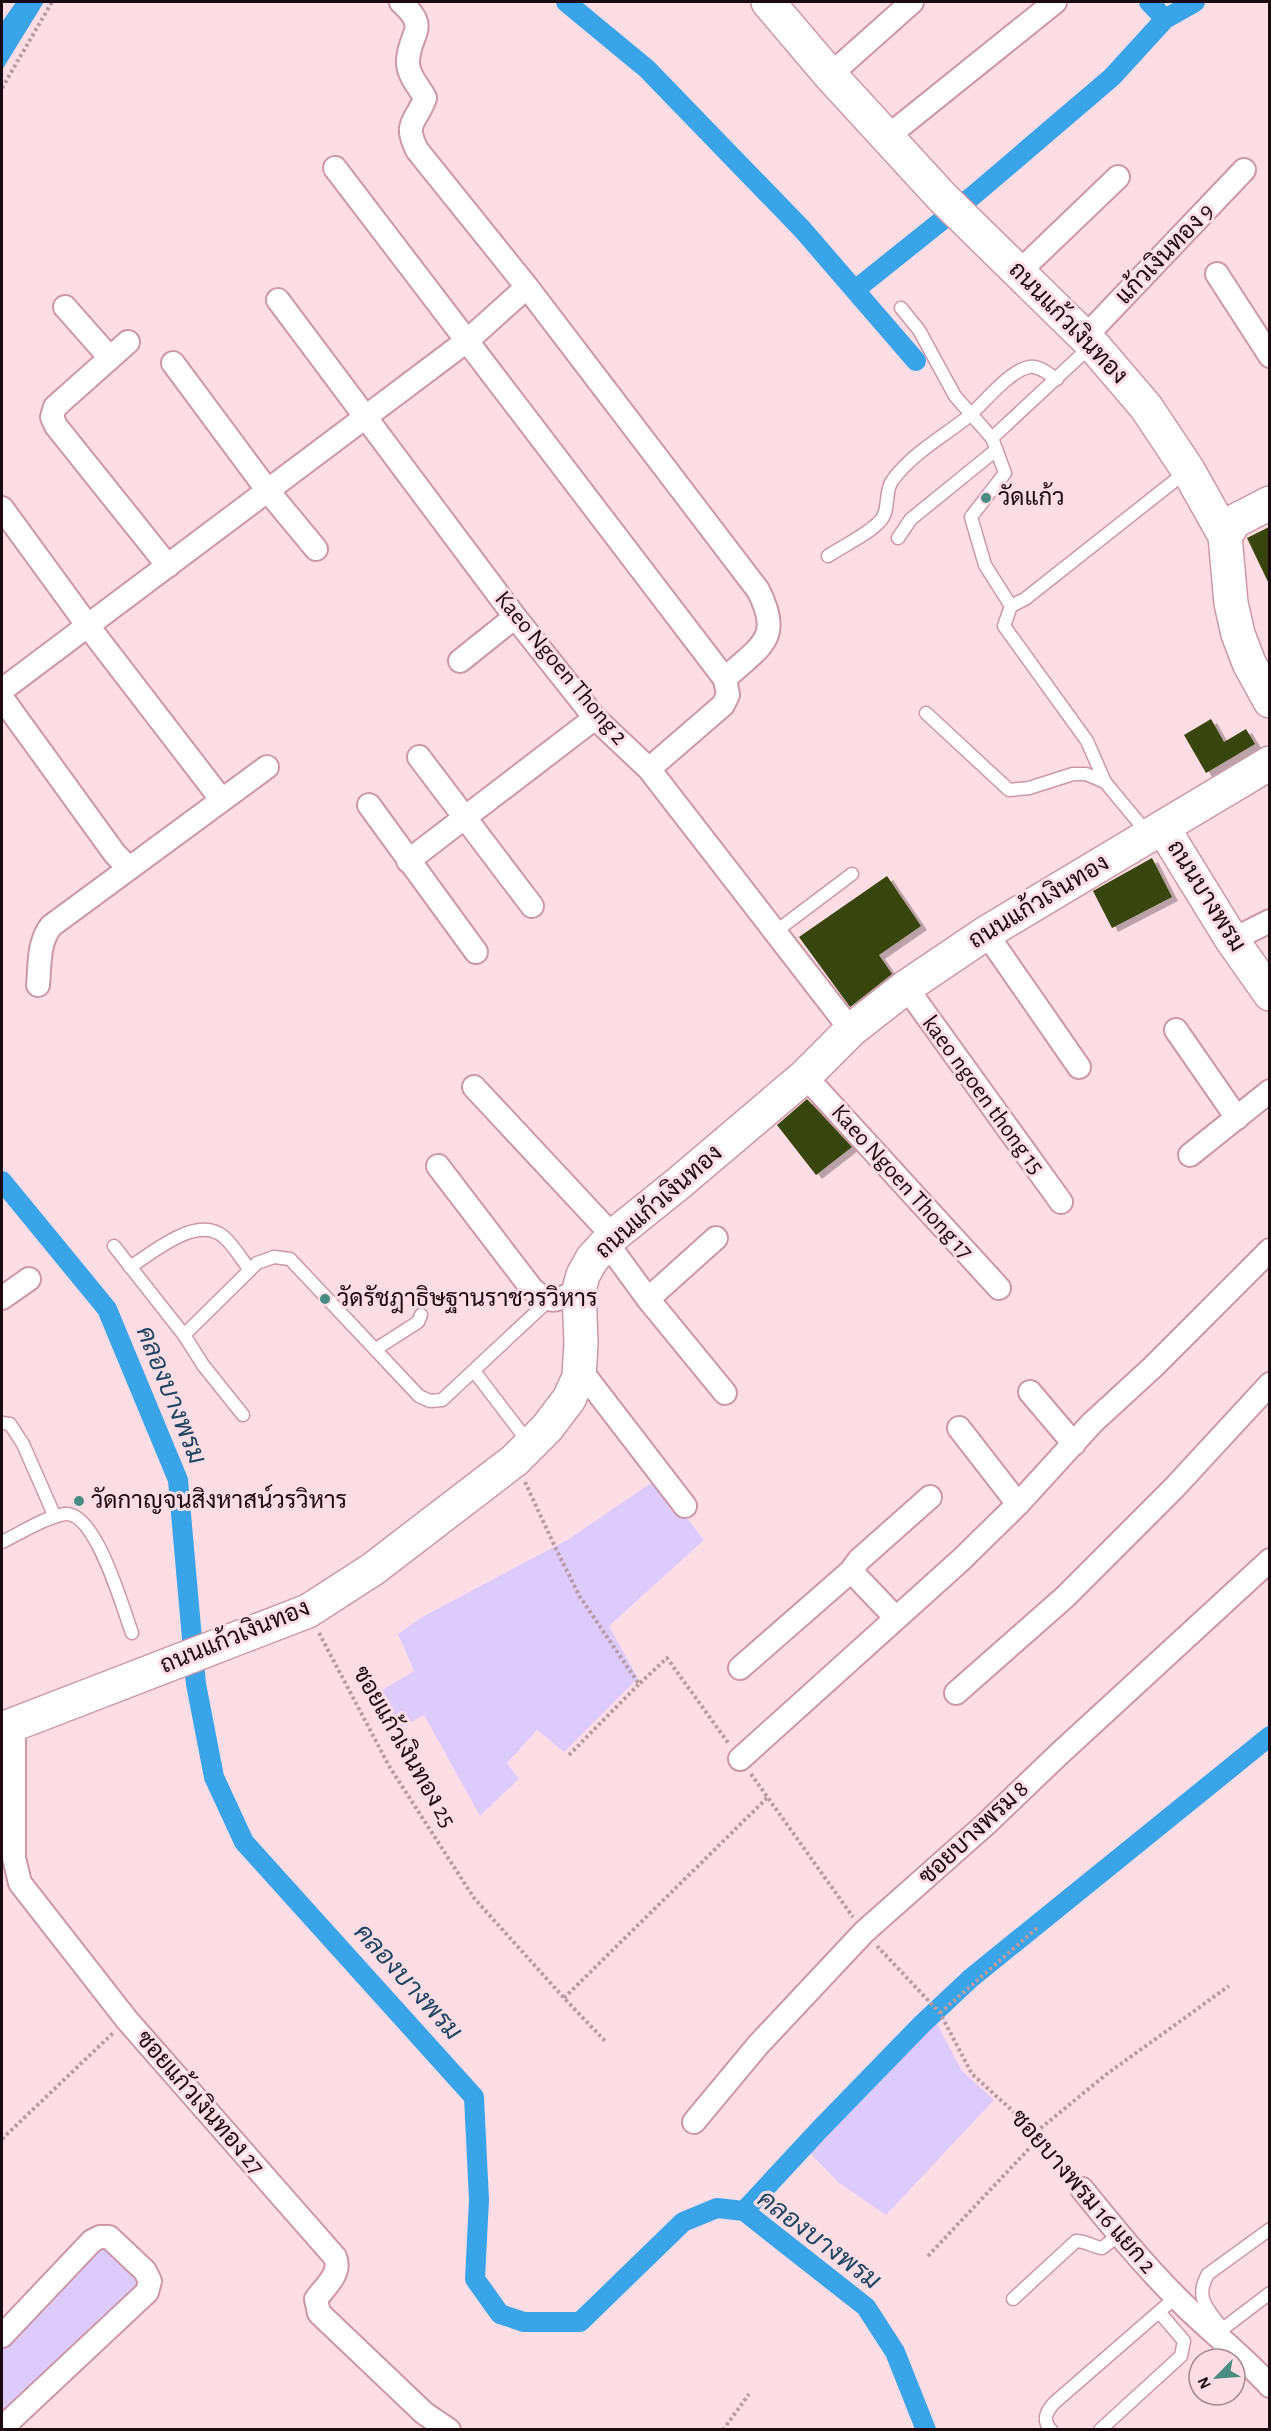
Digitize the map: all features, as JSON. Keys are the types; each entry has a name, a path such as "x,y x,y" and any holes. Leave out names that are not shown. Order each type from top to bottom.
{"street":[{"path":"401,2 410,10 416,23 417,32 412,42 408,61 410,75 425,98 411,124 410,136 417,150 527,288 758,590 763,600 770,622 767,638 725,679"},
{"name":"ถนนแก้วเงินทอง","path":"768,2 830,75 952,207 1089,341 1146,406 1188,470 1225,536 1231,603 1238,634 1249,663 1269,701"},
{"path":"830,75 912,2"},
{"path":"887,137 1055,2"},
{"path":"335,168 725,679 728,695 723,705 649,770"},
{"name":"แก้วเงินทอง 9","path":"1089,341 1244,170"},
{"path":"1020,271 1118,177"},
{"path":"1217,274 1269,356"},
{"path":"2,690 468,340 527,288"},
{"name":"Kaeo Ngoen Thong 2","path":"278,300 515,617 595,718 649,770 851,1030"},
{"path":"65,308 110,358"},
{"path":"128,342 55,407 52,417 56,426 168,566"},
{"path":"173,363 268,491 316,549"},
{"path":"1225,536 1235,521 1269,502"},
{"path":"2,508 88,626 222,799"},
{"path":"460,661 515,617"},
{"path":"2,698 116,854 129,868"},
{"path":"408,861 595,718"},
{"path":"419,757 463,819 532,906"},
{"name":"ถนนแก้วเงินทอง","path":"8,1727 308,1611 373,1569 523,1452 547,1428 569,1400 579,1377 581,1343 579,1290 583,1275 592,1259 610,1239 805,1076 851,1030 906,987 986,933 1269,763"},
{"path":"39,985 40,952 45,934 51,926 267,767"},
{"path":"369,805 476,952"},
{"name":"ถนนบางพรม","path":"1156,832 1269,994"},
{"path":"1232,940 1269,921"},
{"path":"986,933 1078,1066"},
{"name":"kaeo ngoen thong 15","path":"906,987 1061,1203"},
{"path":"1176,1030 1237,1118"},
{"name":"Kaeo Ngoen Thong 17","path":"805,1076 999,1288"},
{"path":"474,1087 610,1239 648,1299 725,1393"},
{"path":"1190,1155 1269,1091"},
{"path":"438,1166 532,1289 548,1301 557,1300 579,1290"},
{"path":"648,1299 716,1238"},
{"path":"740,1759 896,1618 1018,1503 1269,1250"},
{"path":"2,1298 29,1279"},
{"path":"579,1368 684,1506"},
{"path":"956,1693 1065,1597 1174,1488 1269,1384"},
{"path":"1030,1392 1074,1444"},
{"path":"959,1428 1018,1503"},
{"path":"740,1668 851,1571 859,1560 930,1497"},
{"path":"851,1571 896,1618"},
{"name":"ซอยบางพรม 8","path":"694,2122 758,2045 864,1932 987,1823 1058,1755 1264,1575"},
{"name":"ซอยแก้วเงินทอง 27","path":"8,1727 14,1858 20,1884 127,2020 335,2257 338,2264 337,2271 316,2299 319,2313 424,2413 449,2430"},
{"name":"ซอยบางพรม 16 แยก 2","path":"1082,2189 1119,2235 1176,2296 1218,2331 1269,2386"},
{"path":"2,2336 92,2241 100,2237 109,2237 145,2271 150,2281 147,2292 2,2428"}],"lane":[{"path":"902,308 919,330 955,396 994,444 1005,473 971,517 985,565 1011,606"},
{"path":"898,538 911,519 994,444 1057,379 1089,341"},
{"path":"828,556 876,525 883,518 891,482 909,462 970,415 1016,372 1037,366 1057,379"},
{"path":"1156,832 1141,823 1105,782 1087,741 1004,626 1011,606 1025,599 1188,470"},
{"path":"926,713 1009,790 1029,788 1073,774 1086,774 1105,782"},
{"path":"775,932 852,874"},
{"path":"130,1267 191,1230 209,1230 224,1237 250,1270"},
{"path":"114,1246 184,1335 202,1365 243,1415"},
{"path":"184,1335 257,1263 274,1257 290,1259 419,1396 430,1401 442,1400 548,1301"},
{"path":"375,1349 418,1322 421,1315"},
{"path":"474,1371 523,1452"},
{"path":"2,1423 10,1424 23,1444 55,1517"},
{"path":"2,1542 55,1517 67,1514 80,1518 98,1540 132,1633"},
{"path":"1269,2229 1208,2274 1201,2285 1202,2299 1218,2331 1269,2293"},
{"path":"1013,2299 1076,2241 1083,2241 1093,2247 1102,2248 1119,2235"},
{"path":"1051,2430 1046,2412 1054,2403 1160,2313 1176,2296"},
{"path":"1100,2430 1181,2356 1184,2341 1160,2313"}],"path":[{"path":"2,88 52,2"},
{"path":"523,1452 567,1573 639,1684 569,1755"},
{"name":"ซอยแก้วเงินทอง 25","path":"308,1611 389,1766 474,1898 606,2042"},
{"name":"ซอยบางพรม 16 แยก 2","path":"639,1684 667,1658 864,1932 939,2012 972,2074 1038,2134 1082,2189"},
{"path":"564,1998 767,1798"},
{"path":"939,2012 1037,1928"},
{"path":"928,2256 1038,2134 1108,2073 1229,1986"},
{"path":"2,2139 127,2020"},
{"path":"723,2430 749,2394"}],"shaded area":[{"path":"657,1479 704,1540 609,1626 638,1678 564,1752 537,1730 507,1763 519,1779 480,1816 424,1715 393,1732 372,1696 414,1671 398,1634 422,1617 567,1540"},
{"path":"934,2018 962,2071 994,2100 886,2215 839,2183 808,2151"},
{"path":"98,2244 109,2245 141,2279 135,2291 2,2418 2,2345"}],"water":[{"path":"16,2 44,2 2,70 2,22"}],"building":[{"path":"1269,527 1269,584 1247,538"},
{"path":"1211,719 1224,742 1246,729 1255,744 1206,773 1184,735"},
{"path":"1152,858 1172,897 1112,928 1093,891"},
{"path":"887,876 921,926 879,955 892,974 850,1007 799,937"},
{"path":"807,1099 852,1147 816,1175 777,1125"}],"waterway":[{"path":"566,2 647,69 802,229 916,361"},
{"path":"1149,2 1165,19"},
{"path":"855,290 975,194 1112,77 1165,19 1195,2"},
{"name":"คลองบางพรม","path":"2,1181 107,1309 178,1480 196,1684 214,1777 244,1842 474,2097 479,2200 475,2279 500,2314 524,2322 580,2322 683,2222 717,2208 744,2211 866,2307 895,2352 926,2430"},
{"path":"744,2211 922,2024 971,1978 1270,1736"}],"place":[{"name":"วัดแก้ว","path":"986,498"},
{"name":"วัดรัชฎาธิษฐานราชวรวิหาร","path":"325,1299"},
{"name":"วัดกาญจนสิงหาสน์วรวิหาร","path":"79,1501"}]}
